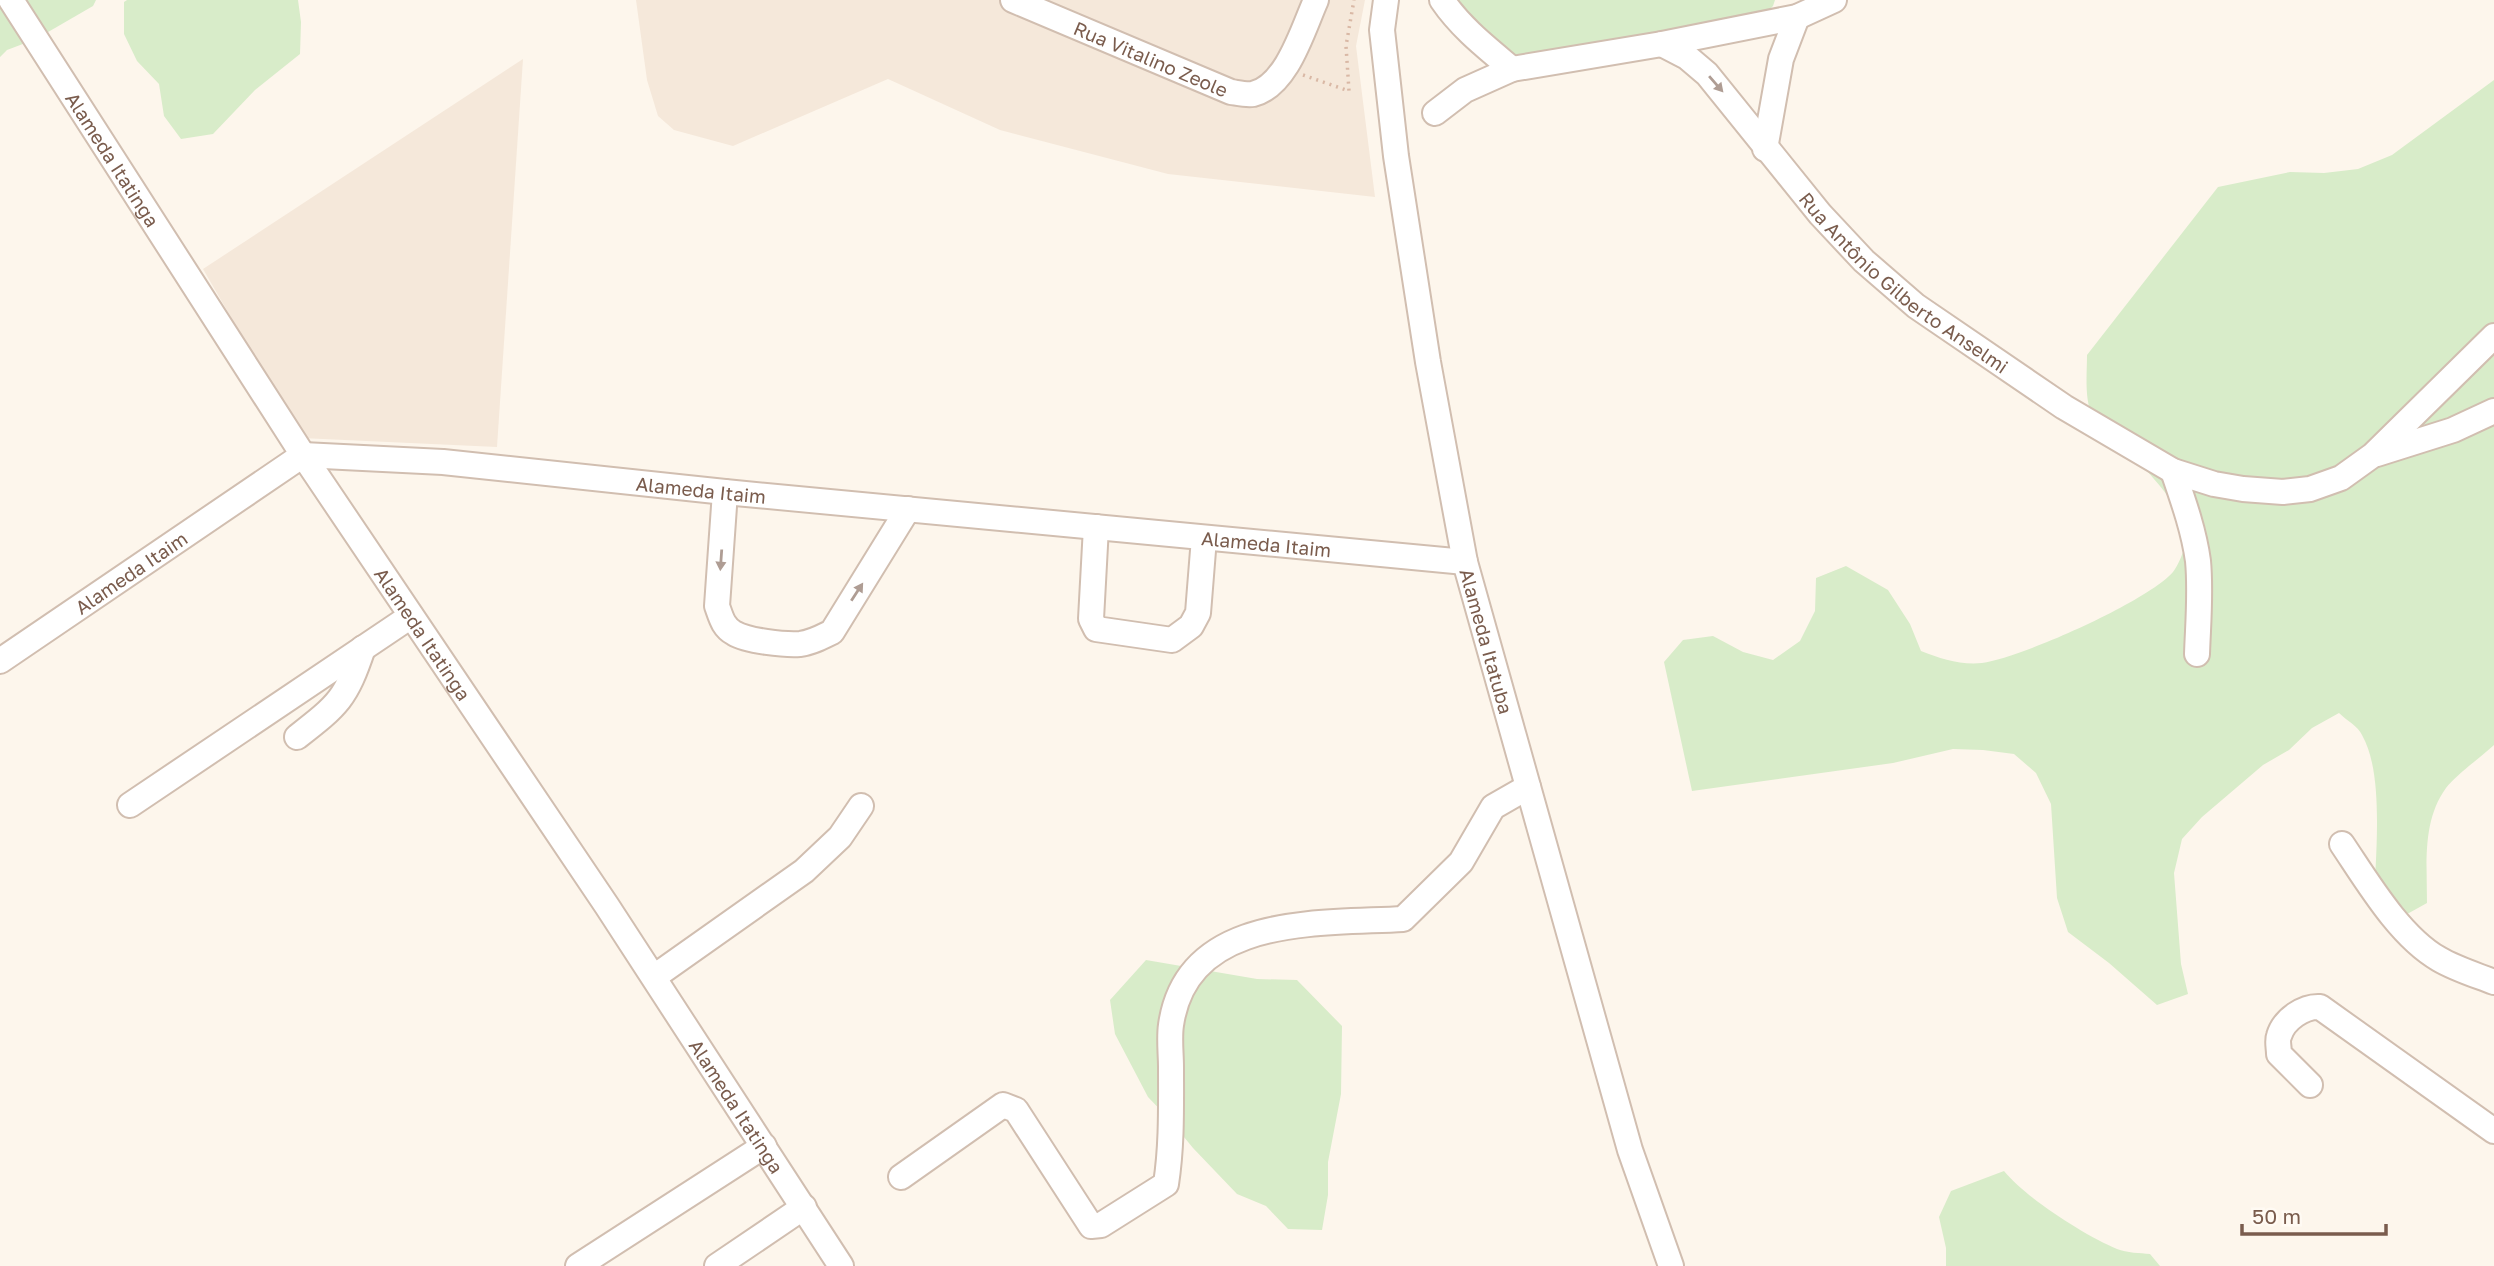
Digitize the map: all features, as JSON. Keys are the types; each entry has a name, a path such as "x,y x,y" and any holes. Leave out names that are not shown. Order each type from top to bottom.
{"street":[{"name":"Alameda Itatinga","path":"11,0 303,455 654,977 841,1266"},
{"name":"Rua Vitalino Zeole","path":"1013,0 1231,92 1250,95 1265,90 1285,68"},
{"path":"1285,68 1316,0"},
{"name":"Alameda Itatuba","path":"1386,0 1382,30 1394,145 1465,562 1630,1150 1671,1266"},
{"path":"1442,0 1480,43 1512,69"},
{"path":"1435,113 1465,90 1512,69 1662,44 1797,16 1834,0"},
{"path":"1765,149 1781,59 1797,16"},
{"name":"Rua Antônio Gilberto Anselmi","path":"1662,44 1687,57 1707,74 1820,214 1864,261 1916,306 2064,407 2173,471 2214,484 2283,492 2310,489 2341,478 2373,455"},
{"path":"2373,455 2494,335"},
{"path":"2373,455 2453,430 2494,411"},
{"name":"Alameda Itaim","path":"0,661 303,455 443,462 725,492 1465,562"},
{"path":"2173,471 2185,506 2197,560 2197,654"},
{"path":"725,492 717,606 722,623 735,634 780,643 801,644 832,632 908,509"},
{"path":"1096,527 1091,619 1096,629 1172,640 1191,626 1198,613 1204,538"},
{"path":"130,805 411,616"},
{"path":"297,737 335,707 353,678 363,648"},
{"path":"901,1177 1003,1105 1016,1110 1091,1226 1101,1226 1166,1184 1170,1157 1171,1025 1182,986 1207,957 1246,936 1283,926 1403,919 1461,862 1493,807 1528,787"},
{"path":"654,977 804,870 840,837 861,806"},
{"path":"2342,844 2381,901 2411,936 2438,959 2494,982"},
{"path":"2311,1086 2279,1054 2278,1036 2286,1024 2309,1006 2319,1007 2494,1131"},
{"path":"578,1266 764,1146"},
{"path":"717,1266 804,1208"}],"path":[{"path":"1285,68 1349,91 1346,46 1354,0"}],"shaded area":[{"path":"636,0 1365,0 1356,46 1375,197 1168,174 1000,130 888,79 733,146 674,130 658,116 647,80"},
{"path":"523,59 497,447 301,438 203,269"}],"green space":[{"path":"0,0 96,0 93,6 36,39 7,50 0,57"},
{"path":"298,0 301,22 300,54 255,90 213,134 181,139 164,116 159,84 137,61 124,34 124,2"},
{"path":"1440,0 1775,0 1773,6 1750,29 1505,57"},
{"path":"2494,80 2494,745 2450,783 2438,801 2429,829 2427,903 2400,918 2374,906 2377,818 2374,772 2360,732 2339,713 2312,728 2289,750 2263,765 2202,817 2182,839 2174,873 2181,964 2188,994 2157,1005 2068,932 2057,898 2051,804 2036,773 2014,754 1953,749 1893,763 1692,791 1664,662 1683,640 1713,636 1743,652 1773,660 1800,641 1815,611 1816,578 1846,566 1888,590 1910,624 1921,651 1951,661 1982,663 2025,651 2083,626 2138,598 2173,572 2186,543 2180,516 2149,473 2093,418 2087,395 2087,355 2218,187 2290,172 2324,173 2358,169 2392,155"},
{"path":"1146,960 1257,979 1297,980 1342,1026 1341,1094 1328,1162 1328,1195 1322,1230 1288,1229 1266,1206 1237,1194 1148,1097 1115,1034 1110,1000"},
{"path":"2004,1171 2026,1193 2073,1225 2117,1249 2150,1254 2160,1266 1946,1266 1946,1248 1939,1217 1951,1191"}]}
